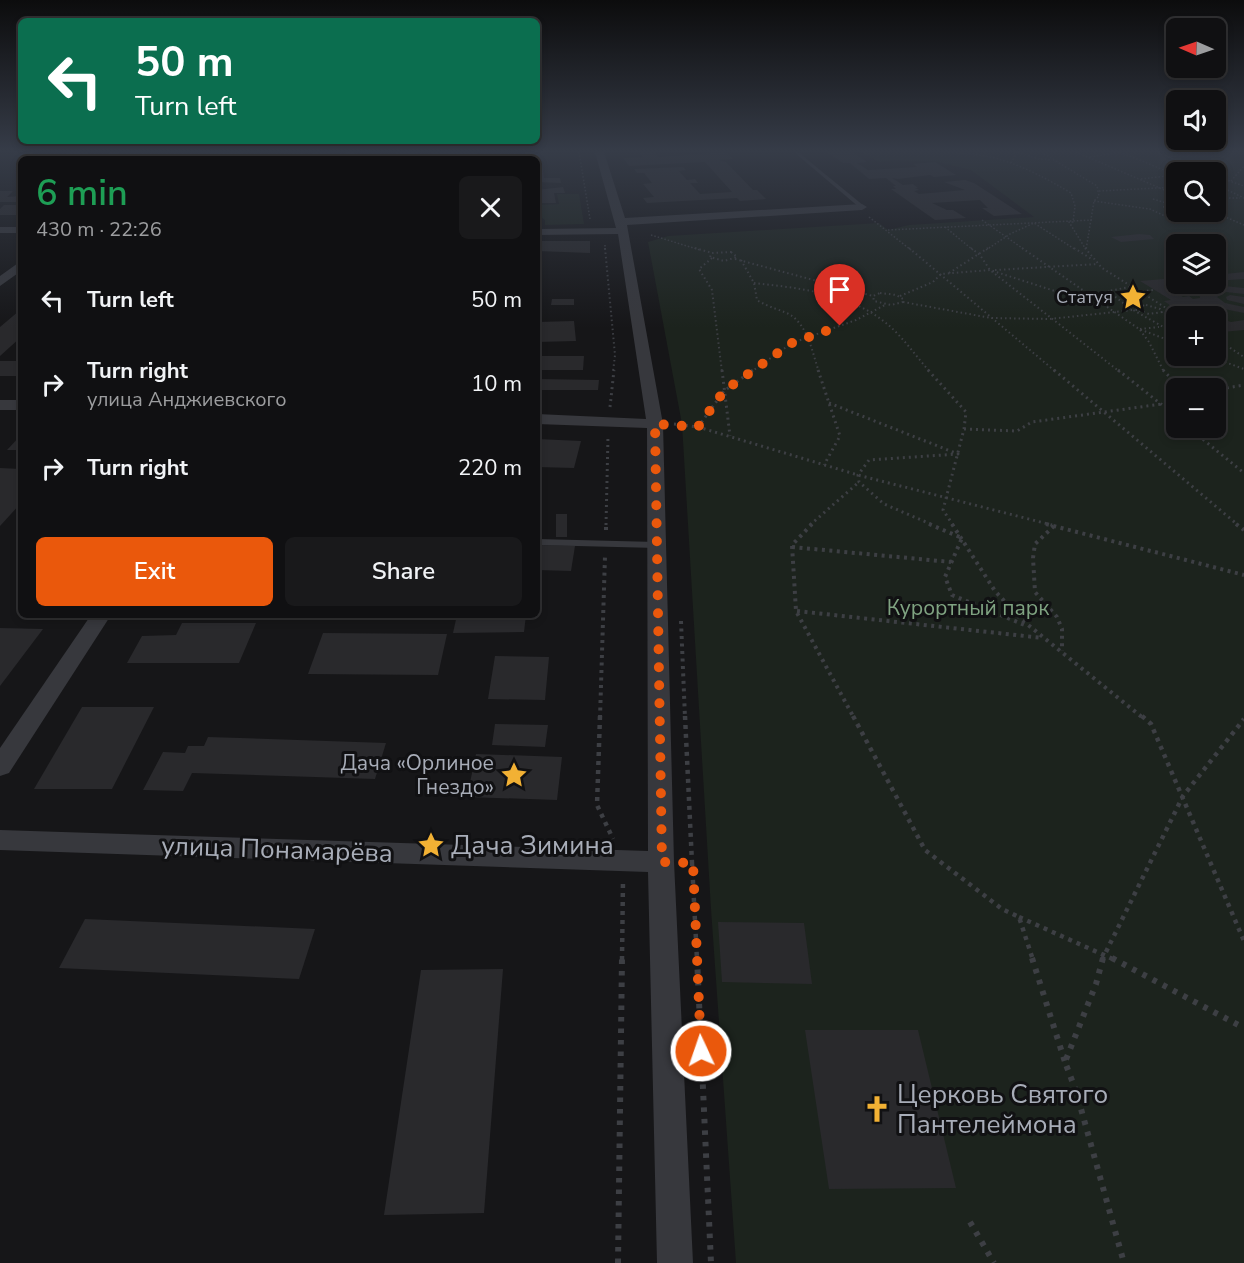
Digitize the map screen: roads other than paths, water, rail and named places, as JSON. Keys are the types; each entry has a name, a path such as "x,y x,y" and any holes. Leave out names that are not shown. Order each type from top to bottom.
{"street":[{"path":"617,211 622,227 655,424 662,862 675,1263"},
{"path":"540,232 592,231 864,211"},
{"path":"0,230 18,230"},
{"path":"0,282 18,267"},
{"path":"0,405 18,405"},
{"path":"540,419 655,424"},
{"path":"0,767 98,618"},
{"name":"улица Понамарёва","path":"0,840 662,862"}],"lane":[{"path":"540,542 657,545"}],"place":[{"name":"Статуя","path":"1133,297"},
{"name":"Дача «Орлиное Гнездо»","path":"514,775"},
{"name":"Дача Зимина","path":"431,845"},
{"name":"Церковь Святого Пантелеймона","path":"877,1109"}],"park label":[{"name":"Курортный парк","path":"968,608"}]}
